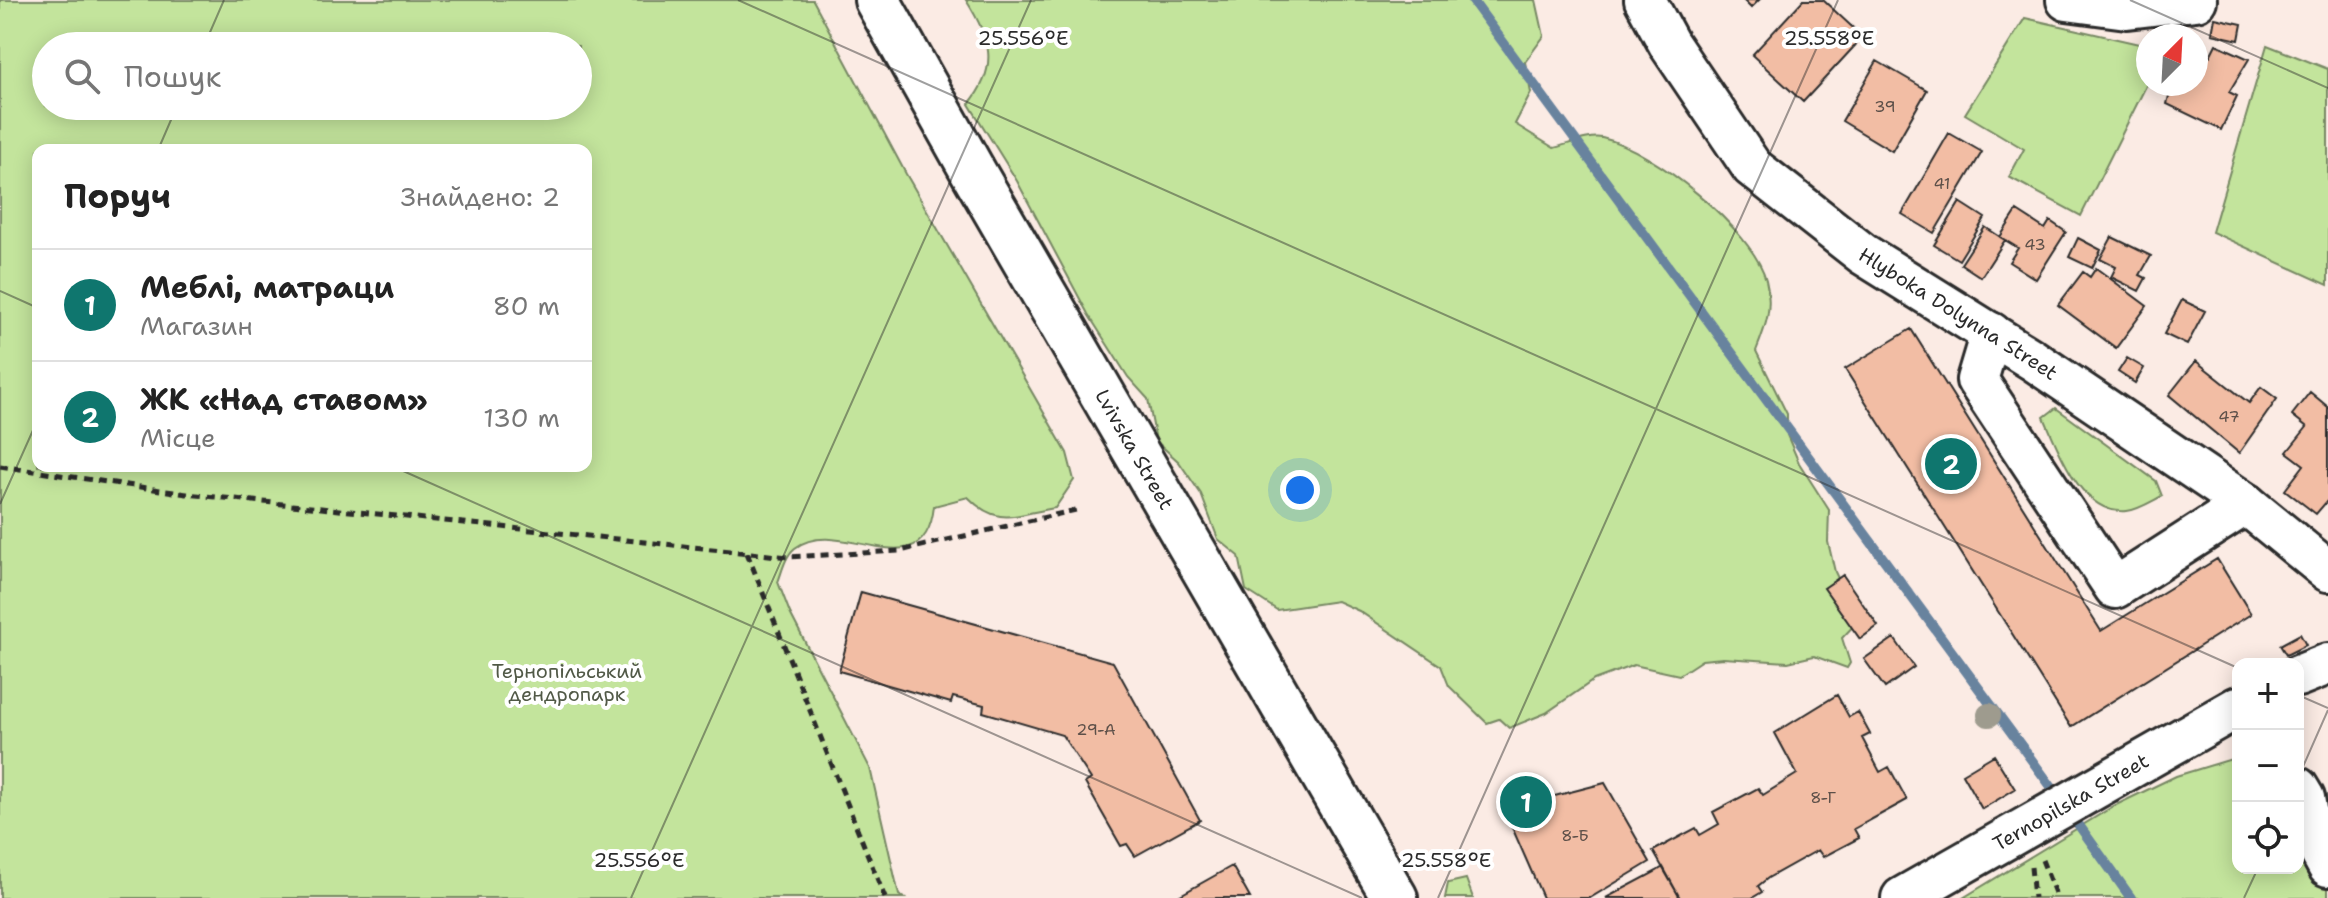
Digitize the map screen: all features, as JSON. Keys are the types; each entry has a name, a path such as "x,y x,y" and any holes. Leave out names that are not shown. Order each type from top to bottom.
{"main road":[{"name":"Lvivska Street","path":"877,0 975,175 1395,898"}],"street":[{"name":"Hlyboka Dolynna Street","path":"1645,0 1669,44 1752,167 1863,254 1991,333 2246,504 2328,571"},
{"path":"2067,0 2127,8 2196,0"},
{"path":"1991,333 1977,380 2115,588 2246,504"},
{"path":"2304,674 2328,664"},
{"name":"Ternopilska Street","path":"1902,898 2232,710"},
{"path":"2304,798 2310,833 2328,866"}],"path":[{"path":"0,466 32,471"},
{"path":"40,472 187,494 788,557 900,551 1076,510"},
{"path":"747,553 885,898"}],"green space":[{"name":"Тернопільський дендропарк","path":"0,0 813,0 906,174 1067,453 1074,480 1055,508 998,516 979,507 968,497 934,506 927,532 915,545 898,549 834,539 813,540 795,548 784,564 778,582 790,613 870,768 899,895 904,898 0,898"},
{"path":"966,0 1536,0 1544,36 1525,62 1531,93 1515,124 1554,148 1597,137 1623,145 1647,158 1698,194 1722,216 1757,260 1766,280 1769,308 1756,351 1787,414 1787,435 1799,463 1829,510 1828,542 1835,572 1858,621 1842,638 1850,663 1847,668 1814,656 1788,662 1723,658 1702,660 1679,675 1634,665 1594,680 1546,713 1509,728 1499,719 1487,723 1449,686 1441,666 1359,611 1337,601 1277,610 1246,590 1239,556 1218,539 1201,494 1179,462 1156,441 1148,399 1128,377 1088,314 1017,181 969,104 985,77 988,52 981,27"},
{"path":"2025,18 2136,43 2136,96 2141,96 2081,216 2009,177 2024,149 1965,114"},
{"path":"2267,45 2328,69 2328,285 2212,232"},
{"path":"2056,408 2156,481 2162,496 2127,511 2111,510 2097,503 2084,492 2064,462 2044,417"},
{"path":"2232,759 2232,874 2304,874 2304,850 2328,888 2328,898 1963,898 2114,806 2176,776"},
{"path":"1466,879 1473,898 1445,898 1448,883"}],"building":[{"path":"1743,0 1759,0 1751,8"},
{"path":"1803,0 1823,0 1863,37 1803,102 1752,55"},
{"path":"2215,18 2242,24 2239,40 2212,34"},
{"path":"2216,44 2249,59 2229,92 2237,96 2221,130 2167,104 2169,96 2208,96 2210,56"},
{"path":"1877,61 1927,90 1892,151 1842,121"},
{"path":"1949,133 1982,152 1934,233 1902,214"},
{"path":"1960,202 1985,218 1959,260 1934,245"},
{"path":"2017,211 2045,229 2050,221 2066,232 2036,279 2009,262 2018,248 2000,237"},
{"path":"1985,227 2005,240 1981,277 1961,264"},
{"path":"2112,237 2151,256 2140,275 2146,278 2139,291 2111,277 2116,267 2100,259"},
{"path":"2078,238 2101,250 2092,268 2069,257"},
{"path":"2096,268 2147,306 2116,348 2058,305 2083,272 2090,277"},
{"path":"2182,300 2205,311 2187,345 2164,334"},
{"path":"1911,329 2101,631 2217,559 2251,614 2071,727 1845,369"},
{"path":"2127,358 2144,368 2135,383 2118,372"},
{"path":"2196,361 2249,403 2261,387 2277,399 2239,453 2169,395"},
{"path":"2310,392 2328,407 2328,500 2316,514 2285,490 2304,465 2287,452 2307,427 2292,415"},
{"path":"1843,575 1878,626 1860,639 1824,588"},
{"path":"861,592 1113,662 1200,820 1135,856 1127,844 1121,846 1085,783 1091,779 1062,735 983,712 984,705 953,697 951,703 839,671"},
{"path":"2300,634 2306,645 2286,655 2280,645"},
{"path":"1894,638 1914,667 1885,688 1864,659"},
{"path":"1837,695 1849,717 1858,712 1870,734 1862,738 1880,772 1889,767 1907,800 1854,829 1859,838 1823,857 1818,850 1768,878 1758,886 1762,892 1752,898 1680,898 1653,851 1696,828 1700,835 1719,824 1713,812 1758,788 1763,795 1797,774 1775,733"},
{"path":"1994,755 2015,789 1982,809 1962,774"},
{"path":"1605,783 1650,862 1590,898 1543,898 1504,809"},
{"path":"1232,866 1250,898 1175,898"},
{"path":"1663,867 1680,898 1606,898 1657,871"}],"waterway":[{"path":"1472,0 2053,789"},
{"path":"2073,817 2131,898"}],"place":[{"name":"ЖК «Над ставом»","path":"1951,464"},
{"name":"Меблі, матраци","path":"1526,802"}]}
